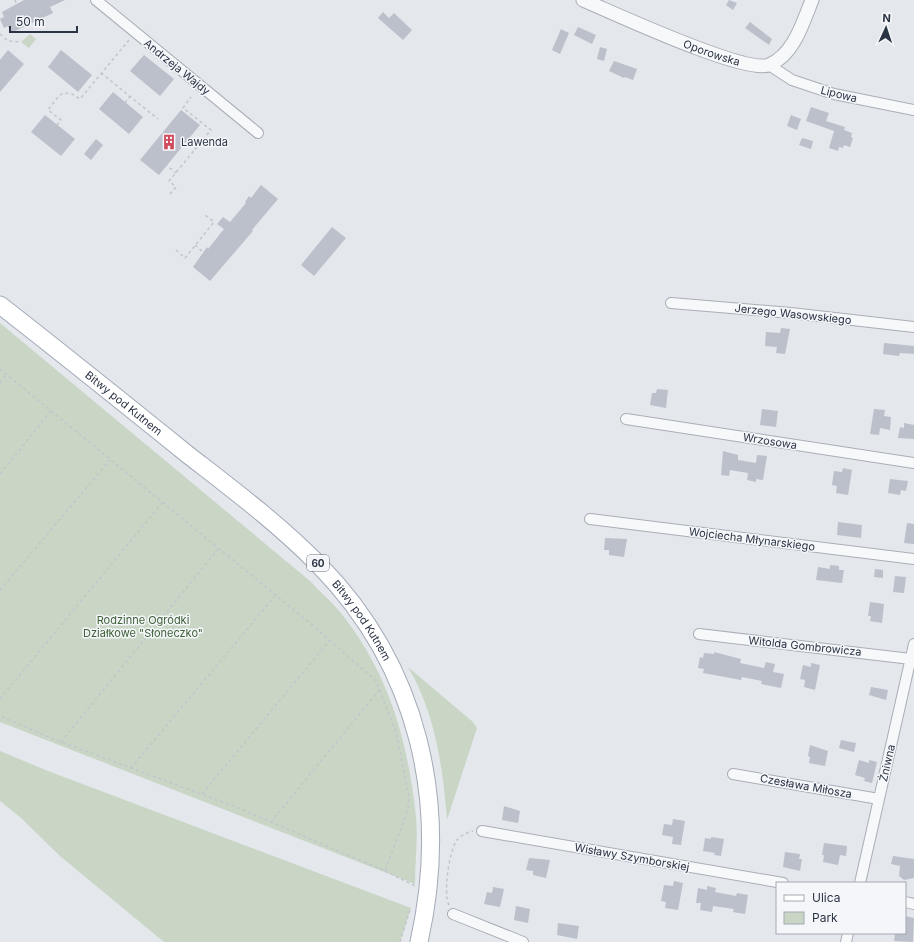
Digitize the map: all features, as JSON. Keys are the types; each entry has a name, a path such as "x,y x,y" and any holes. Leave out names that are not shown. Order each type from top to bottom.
{"main road":[{"name":"Bitwy pod Kutnem","path":"0,305 239,495 299,546 338,586 370,629 386,656 409,706 422,753 426,777 431,839 430,878 425,915 419,942"}],"street":[{"name":"Andrzeja Wajdy","path":"96,0 258,133"},
{"name":"Oporowska","path":"583,0 727,59 746,65 769,65"},
{"path":"769,65 779,59 788,50 812,0"},
{"name":"Lipowa","path":"769,65 792,80 834,94 914,110"},
{"name":"Jerzego Wasowskiego","path":"671,303 791,313 914,327"},
{"name":"Wrzosowa","path":"626,419 914,463"},
{"name":"Wojciecha Młynarskiego","path":"590,519 914,559"},
{"name":"Witolda Gombrowicza","path":"699,634 911,658"},
{"name":"Żniwna","path":"860,882 914,644"},
{"name":"Czesława Miłosza","path":"733,774 879,799"},
{"name":"Wisławy Szymborskiej","path":"482,831 777,882"},
{"path":"453,914 524,942"}],"path":[{"path":"15,0 17,5"},
{"path":"0,34 8,41 21,42"},
{"path":"57,125 61,120 48,110 53,102 63,93 72,94 80,99 130,38 134,41"},
{"path":"101,73 158,119"},
{"path":"125,102 130,96"},
{"path":"170,194 176,187 169,181 211,130 183,108 191,97"},
{"path":"185,140 196,149"},
{"path":"165,164 176,173"},
{"path":"176,250 185,258 214,222 205,215"},
{"path":"195,245 203,252"},
{"path":"0,369 330,640 376,681 398,740 409,797 408,809 385,871"},
{"path":"0,383 7,375"},
{"path":"0,474 51,411"},
{"path":"0,590 110,460"},
{"path":"0,699 162,503"},
{"path":"62,742 218,549"},
{"path":"131,768 276,596"},
{"path":"202,794 330,640"},
{"path":"271,822 380,689"},
{"path":"0,716 62,742 202,794 271,822 385,871 415,886 414,893"},
{"path":"453,914 448,902 450,857 458,839 471,831 482,831"},
{"path":"400,942 411,908"}],"green space":[{"path":"30,34 36,39 29,48 21,42"},
{"name":"Rodzinne Ogródki Działkowe \"Słoneczko\"","path":"0,323 310,581 340,612 357,635 371,659 393,709 401,735 408,761 417,825 415,884 0,722"},
{"path":"408,667 473,722 477,728 447,820 440,761 431,721 417,684"},
{"path":"0,751 48,771 411,908 400,942 164,942 60,856 20,817 0,801"}],"building":[{"path":"24,0 65,0 50,7 53,13 11,33 8,26 4,28 0,19 4,17 2,12"},
{"path":"729,0 737,3 733,10 726,5"},
{"path":"383,12 389,18 394,13 412,30 403,40 378,18"},
{"path":"750,22 772,39 769,45 745,28"},
{"path":"578,27 596,35 592,44 574,35"},
{"path":"561,29 569,33 560,54 552,50"},
{"path":"600,47 607,49 604,61 597,59"},
{"path":"8,50 24,64 0,92 0,60"},
{"path":"61,50 92,75 78,92 48,67"},
{"path":"144,55 174,79 160,96 130,71"},
{"path":"614,61 637,69 633,80 624,78 609,71"},
{"path":"113,92 143,117 129,134 99,109"},
{"path":"811,107 829,113 826,121 845,127 844,130 852,133 851,137 853,138 850,147 844,145 843,148 839,147 838,151 829,148 834,131 806,121"},
{"name":"Lawenda","path":"181,110 200,125 159,175 140,160"},
{"path":"45,115 75,139 61,156 31,132"},
{"path":"791,115 801,119 797,130 787,126"},
{"path":"802,138 813,141 811,149 799,145"},
{"path":"96,139 103,145 91,160 84,154"},
{"path":"261,185 278,199 210,281 193,267 207,247 208,249 224,229 217,224 223,217 230,222 246,203 245,202 249,196 251,198"},
{"path":"332,227 346,238 314,276 301,265"},
{"path":"781,328 790,329 785,354 776,353 777,347 765,346 766,332 780,333"},
{"path":"884,343 914,346 914,354 900,353 899,356 883,354"},
{"path":"657,389 668,390 666,408 650,405 652,393 656,393"},
{"path":"762,409 778,411 776,427 760,425"},
{"path":"874,409 885,410 884,416 891,417 890,430 880,428 879,435 870,434"},
{"path":"904,423 914,425 914,439 898,438 900,427 904,428"},
{"path":"723,451 738,455 738,460 756,463 757,455 767,456 763,480 756,479 756,482 747,480 748,473 730,470 729,476 721,475"},
{"path":"843,468 852,470 848,495 836,493 837,486 832,485 834,471 842,472"},
{"path":"890,479 908,481 906,491 901,490 900,495 888,493"},
{"path":"838,522 862,525 861,538 837,535"},
{"path":"907,523 914,524 914,544 904,543"},
{"path":"605,538 627,539 624,557 609,555 609,550 604,550"},
{"path":"830,565 839,566 839,570 844,570 842,583 816,580 818,567 830,569"},
{"path":"875,569 883,570 883,578 874,577"},
{"path":"895,576 906,577 904,593 893,592"},
{"path":"870,602 884,604 882,623 870,621 871,616 868,616"},
{"path":"714,652 741,659 740,663 764,668 766,662 775,664 773,672 784,674 781,688 761,684 762,681 742,677 741,680 703,673 704,669 698,668 700,657 703,658 704,653 714,654"},
{"path":"811,663 820,665 815,690 804,687 805,680 800,679 803,665 811,667"},
{"path":"871,687 888,690 886,700 869,695"},
{"path":"841,740 856,743 854,752 839,748"},
{"path":"810,745 828,751 825,766 809,763 810,757 808,756"},
{"path":"859,760 869,763 869,760 877,762 872,783 864,781 865,778 855,775"},
{"path":"504,806 520,811 518,823 502,820"},
{"path":"673,819 685,821 681,845 672,844 673,837 662,835 664,824 672,825"},
{"path":"711,837 724,839 721,856 714,855 715,853 703,851 705,838 711,839"},
{"path":"824,843 847,846 846,856 840,855 838,865 823,862 824,855 822,855"},
{"path":"785,852 800,854 799,859 802,859 800,871 783,867"},
{"path":"893,856 914,859 914,878 904,880 899,876 900,866 891,864"},
{"path":"529,858 550,860 546,878 533,875 533,871 526,870"},
{"path":"674,881 683,883 678,910 665,908 666,902 661,901 664,885 673,886"},
{"path":"707,886 716,888 715,892 736,896 737,893 748,895 745,914 733,912 734,909 713,906 712,912 700,910 701,903 696,903 698,888 707,890"},
{"path":"493,887 504,889 500,907 484,904 487,892 492,893"},
{"path":"516,906 530,909 528,923 514,920"},
{"path":"906,916 914,918 913,942 894,941 895,934 906,934"},
{"path":"558,923 579,926 577,939 557,935"}],"place":[{"name":"Lawenda","path":"169,142"}]}
